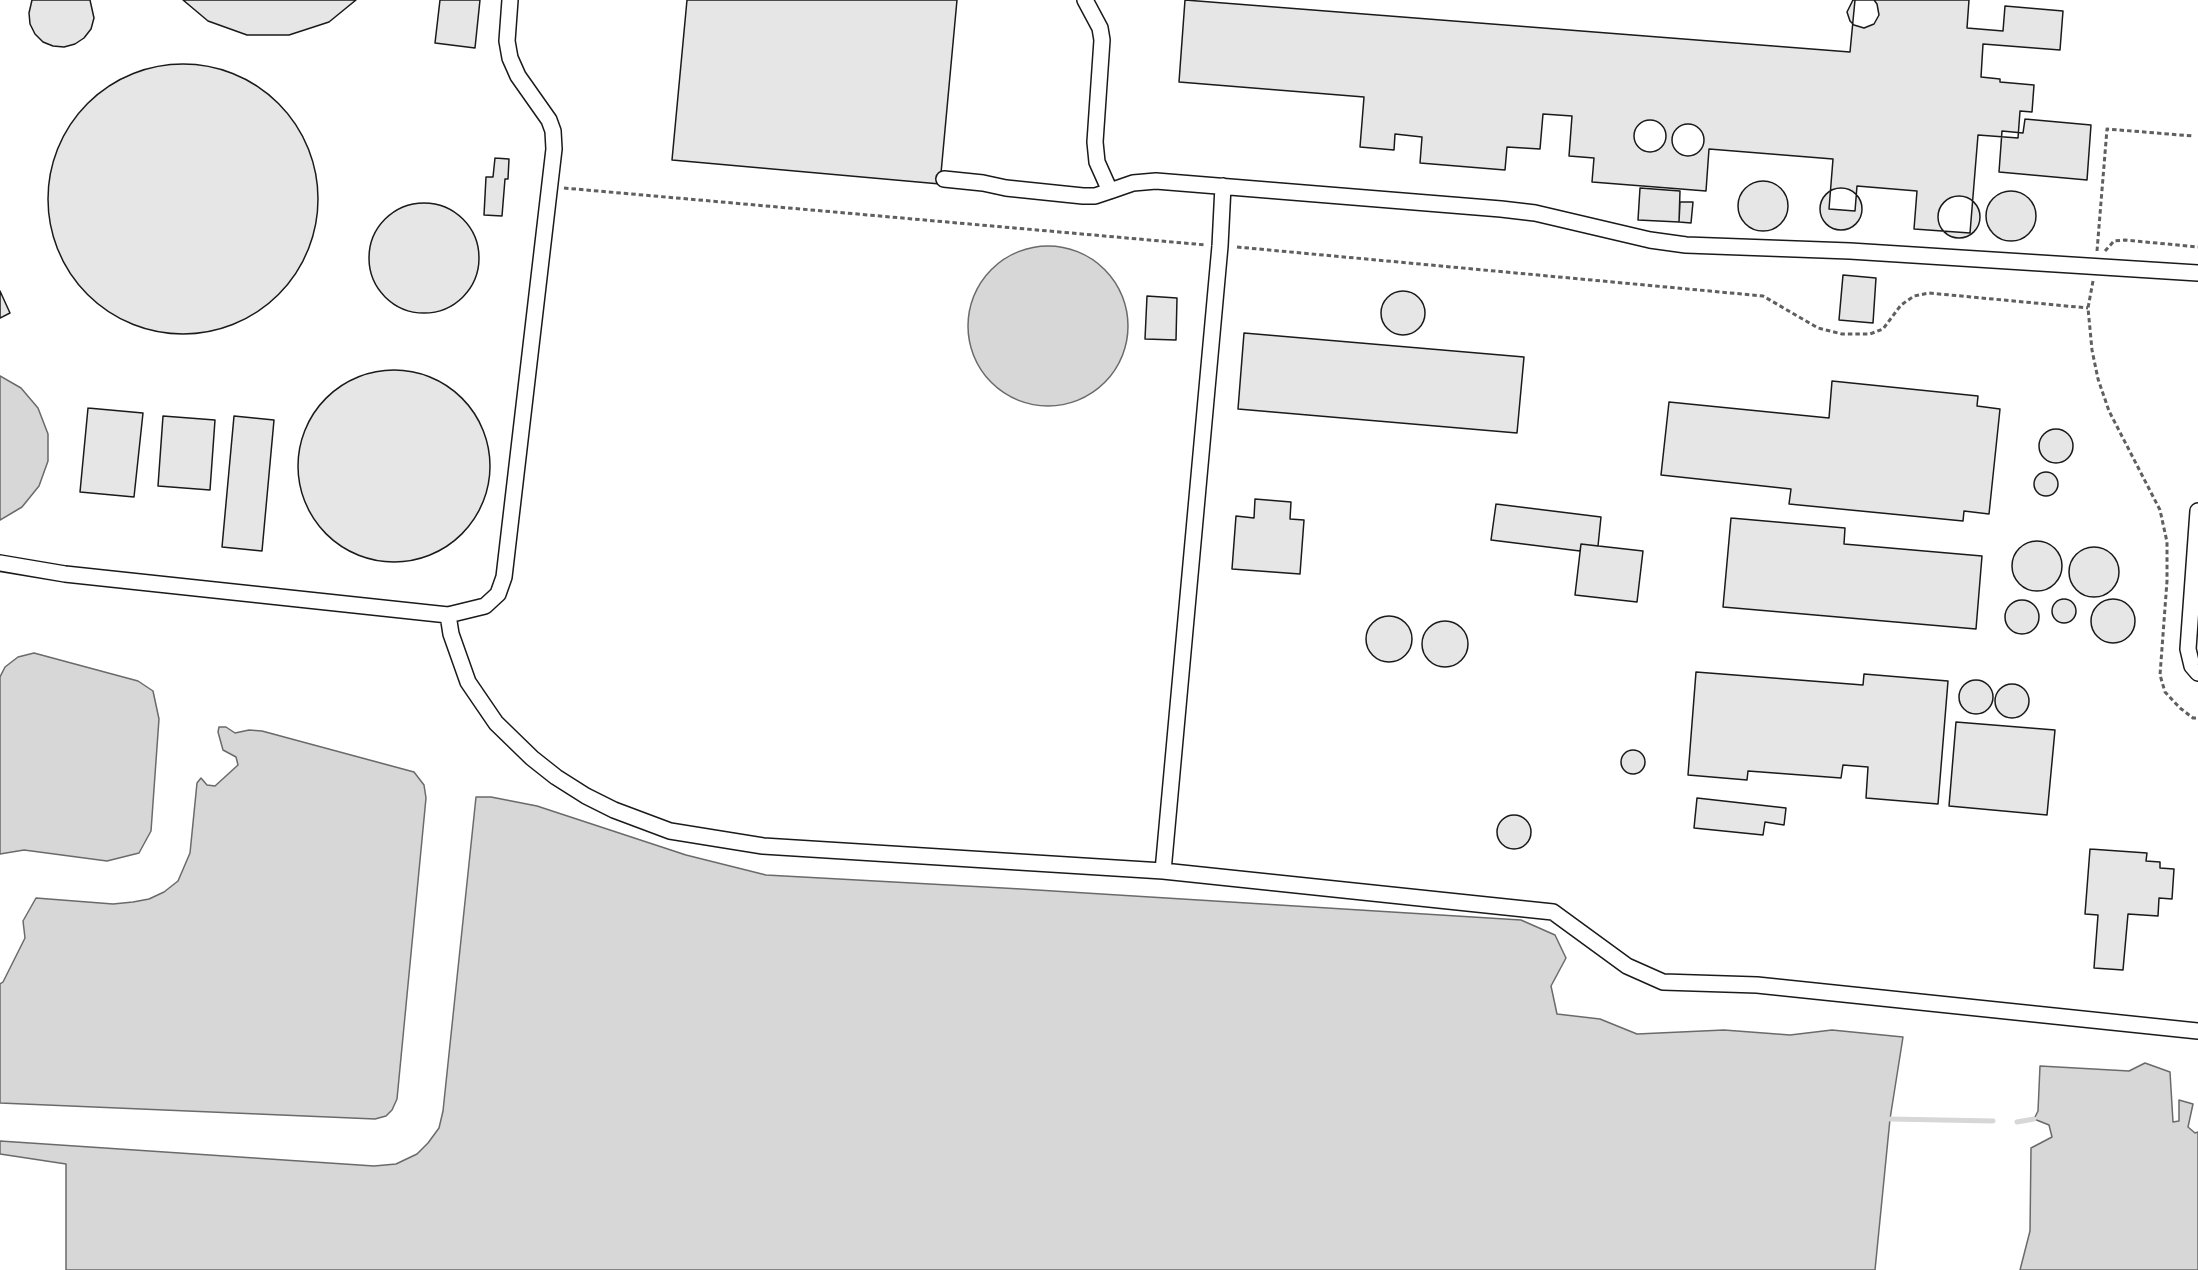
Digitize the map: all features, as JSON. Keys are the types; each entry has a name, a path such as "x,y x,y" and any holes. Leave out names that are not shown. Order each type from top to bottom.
{"street":[{"path":"0,563 65,574 448,615 485,606 498,594 504,576 554,148 553,131 549,120 518,76 510,58 507,41 510,0"},
{"path":"1085,0 1100,28 1102,40 1095,142 1097,162 1110,191"},
{"path":"944,179 1083,196 1095,196 1133,183 1156,181 1223,186 1535,213 1650,240 1686,245 1850,251 2198,273"},
{"path":"1163,871 1220,246 1223,186"},
{"path":"2198,511 2188,649 2192,666 2198,673"},
{"path":"448,615 451,634 468,682 486,710 514,742 556,777 586,796 614,810 661,828 701,837 763,846 1163,871 1553,912 1627,966 1663,982 1757,985 2198,1031"}],"path":[{"path":"2193,136 2107,129 2096,266 2088,308 2092,350 2098,379 2109,411 2160,510 2167,542 2167,581 2160,675 2165,692 2180,708 2198,718"},
{"path":"549,187 1763,296 1818,328 1842,334 1870,334 1883,329 1901,304 1914,296 1929,293 2088,308"},
{"path":"2096,266 2102,254 2114,241 2198,247"}],"shaded area":[{"path":"1048,246 1079,252 1104,270 1122,295 1128,326 1122,357 1104,382 1079,400 1048,406 1017,400 992,382 974,357 968,326 974,295 992,270 1017,252"},
{"path":"0,376 21,388 38,408 48,434 48,461 39,486 22,507 0,520"},
{"path":"34,653 138,681 153,691 159,719 151,831 139,853 107,861 24,850 0,854 0,677 5,667 18,657"},
{"path":"219,727 226,727 235,733 249,730 262,731 414,772 424,785 426,798 397,1099 392,1110 386,1116 375,1119 0,1103 0,984 25,938 23,921 36,898 113,904 133,902 149,899 164,892 178,881 190,853 197,783 201,778 207,785 215,786 238,765 236,757 223,750 218,732"},
{"path":"476,797 491,797 537,806 686,855 766,875 1521,920 1555,935 1566,958 1551,986 1557,1014 1600,1019 1637,1034 1724,1030 1790,1035 1832,1030 1903,1037 1890,1119 1875,1270 66,1270 66,1164 0,1154 0,1141 374,1166 396,1164 417,1154 428,1143 439,1128 443,1111"},
{"path":"2145,1063 2170,1072 2173,1122 2179,1121 2179,1100 2193,1104 2188,1127 2195,1133 2198,1132 2198,1270 2020,1270 2030,1231 2031,1148 2052,1137 2049,1125 2034,1119 2038,1111 2040,1066 2129,1071"}],"building":[{"path":"32,0 90,0 94,18 91,29 75,44 64,47 43,42 35,34 30,24 29,13"},
{"path":"183,0 356,0 329,22 289,35 247,35 208,21"},
{"path":"440,0 480,0 475,48 435,43"},
{"path":"687,0 957,0 940,184 672,160"},
{"path":"1185,0 1850,52 1855,0 1969,0 1967,28 2003,31 2005,6 2063,11 2060,50 1983,44 1981,77 2000,79 2000,82 2034,85 2032,112 2020,111 2018,138 1978,135 1970,233 1914,229 1917,191 1857,186 1855,211 1829,209 1833,159 1709,149 1706,191 1592,182 1594,158 1569,156 1572,116 1543,114 1540,149 1507,147 1505,170 1420,163 1422,137 1395,134 1394,150 1360,147 1364,97 1179,82"},
{"path":"1853,0 1874,0 1879,15 1874,24 1864,28 1850,21 1847,12"},
{"path":"183,64 209,66 235,74 258,87 279,103 295,124 308,147 316,173 318,199 316,225 308,251 295,274 279,295 258,311 235,324 209,332 183,334 157,332 131,324 108,311 87,295 71,274 58,251 50,225 48,199 50,173 58,147 71,124 87,103 108,87 131,74 157,66"},
{"path":"2025,119 2091,125 2087,180 1999,172 2002,131 2023,133"},
{"path":"1650,120 1661,125 1666,136 1661,147 1650,152 1639,147 1634,136 1639,125"},
{"path":"1688,124 1699,129 1704,140 1699,151 1688,156 1677,151 1672,140 1677,129"},
{"path":"495,158 509,159 502,216 484,215 486,177 493,177"},
{"path":"1758,181 1768,181 1781,188 1788,201 1788,211 1781,224 1768,231 1758,231 1749,227 1742,220 1738,211 1738,201 1742,192 1749,185"},
{"path":"1640,188 1680,191 1679,222 1638,220"},
{"path":"1841,188 1849,189 1856,194 1861,201 1861,217 1856,224 1849,229 1841,230 1833,229 1826,224 1821,217 1820,209 1821,201 1826,194 1833,189"},
{"path":"2006,191 2016,191 2029,198 2036,211 2036,221 2029,234 2016,241 2006,241 1997,237 1990,230 1986,221 1986,211 1990,202 1997,195"},
{"path":"1959,196 1967,197 1974,202 1979,209 1979,225 1974,232 1967,237 1959,238 1951,237 1944,232 1939,225 1938,217 1939,209 1944,202 1951,197"},
{"path":"1680,202 1693,202 1691,223 1679,222"},
{"path":"424,203 445,208 463,219 474,237 479,258 474,279 463,297 445,308 424,313 403,308 385,297 374,279 369,258 374,237 385,219 403,208"},
{"path":"1843,275 1876,278 1873,323 1839,320"},
{"path":"0,291 10,313 0,318"},
{"path":"1403,291 1412,292 1419,297 1424,304 1424,322 1419,329 1412,334 1403,335 1394,334 1387,329 1382,322 1381,313 1382,304 1387,297 1394,292"},
{"path":"1147,296 1177,298 1176,340 1145,339"},
{"path":"1244,333 1524,357 1517,433 1238,409"},
{"path":"394,370 431,377 462,398 483,429 490,466 483,503 462,534 431,555 394,562 357,555 326,534 305,503 298,466 305,429 326,398 357,377"},
{"path":"1832,381 1978,396 1977,406 2000,409 1989,514 1964,511 1963,521 1789,504 1791,489 1661,475 1669,402 1829,418"},
{"path":"88,408 143,413 134,497 80,492"},
{"path":"163,416 215,420 210,490 158,486"},
{"path":"234,416 274,420 262,551 222,547"},
{"path":"2056,429 2068,434 2073,446 2068,458 2056,463 2044,458 2039,446 2044,434"},
{"path":"2046,472 2054,476 2058,484 2054,492 2046,496 2038,492 2034,484 2038,476"},
{"path":"1255,499 1291,502 1290,519 1304,520 1300,574 1232,569 1236,516 1254,518"},
{"path":"1496,504 1601,517 1598,546 1581,544 1580,551 1491,540"},
{"path":"1731,518 1845,528 1844,544 1982,556 1976,629 1723,607"},
{"path":"2032,541 2042,541 2055,548 2062,561 2062,571 2055,584 2042,591 2032,591 2023,587 2016,580 2012,571 2012,561 2016,552 2023,545"},
{"path":"1581,544 1643,551 1637,602 1575,595"},
{"path":"2089,547 2099,547 2112,554 2119,567 2119,577 2112,590 2099,597 2089,597 2080,593 2073,586 2069,577 2069,567 2073,558 2080,551"},
{"path":"2064,599 2072,603 2076,611 2072,619 2064,623 2056,619 2052,611 2056,603"},
{"path":"2113,599 2129,605 2135,621 2129,637 2113,643 2097,637 2091,621 2097,605"},
{"path":"2022,600 2034,605 2039,617 2034,629 2022,634 2010,629 2005,617 2010,605"},
{"path":"1389,616 1405,623 1412,639 1405,655 1389,662 1373,655 1366,639 1373,623"},
{"path":"1445,621 1461,628 1468,644 1461,660 1445,667 1429,660 1422,644 1429,628"},
{"path":"1696,672 1863,685 1864,674 1948,681 1938,804 1866,798 1868,767 1843,765 1841,778 1748,771 1747,780 1688,775"},
{"path":"1976,680 1988,685 1993,697 1988,709 1976,714 1964,709 1959,697 1964,685"},
{"path":"2012,684 2024,689 2029,701 2024,713 2012,718 2000,713 1995,701 2000,689"},
{"path":"1956,722 2055,730 2047,815 1949,806"},
{"path":"1633,750 1641,754 1645,762 1641,770 1633,774 1625,770 1621,762 1625,754"},
{"path":"1697,798 1786,808 1784,825 1765,822 1763,835 1694,828"},
{"path":"1514,815 1526,820 1531,832 1526,844 1514,849 1502,844 1497,832 1502,820"},
{"path":"2090,849 2147,853 2146,861 2160,862 2160,868 2174,869 2172,899 2159,898 2158,916 2128,914 2123,970 2094,968 2098,915 2085,914"}],"waterway":[{"path":"1890,1119 1993,1121"},
{"path":"2017,1122 2034,1119"}]}
